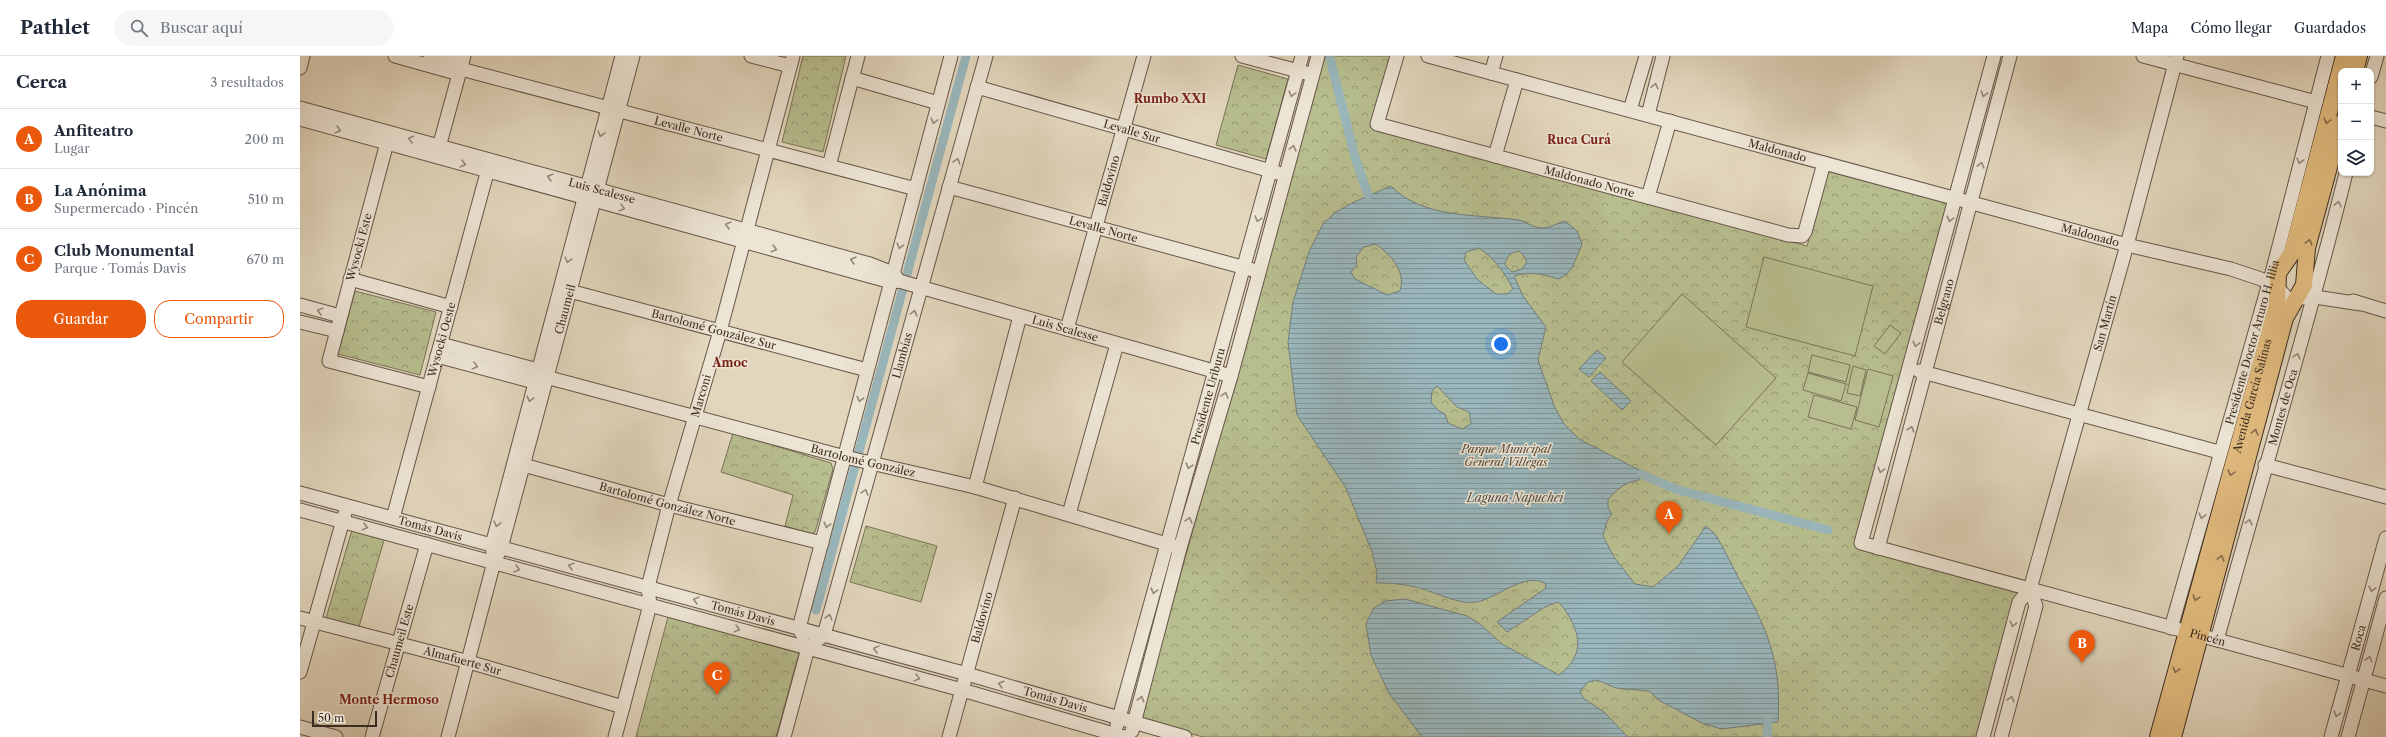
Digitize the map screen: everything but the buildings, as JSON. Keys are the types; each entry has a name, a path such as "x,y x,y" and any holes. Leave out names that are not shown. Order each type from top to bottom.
{"main road":[{"name":"Avenida García Salinas","path":"2173,737 2194,634 2273,320 2277,300 2273,285 2278,273 2288,261 2292,253 2344,56"},
{"path":"2356,68 2359,56"},
{"name":"Avenida García Salinas","path":"2158,737 2194,634 2285,318 2295,299 2302,290 2307,248 2338,134"}],"street":[{"path":"300,68 303,56"},
{"name":"Levalle Norte","path":"395,56 452,72 461,69"},
{"name":"Levalle Norte","path":"430,56 454,62 461,69 916,189"},
{"path":"440,147 464,56"},
{"name":"Chaumeil","path":"614,110 622,56"},
{"name":"Chaumeil","path":"448,737 469,662 494,562 496,546 539,376 565,290 614,110 633,56"},
{"path":"751,56 791,61"},
{"path":"829,166 858,56"},
{"name":"Llambías","path":"824,635 859,460 903,282 916,189 951,56"},
{"name":"Llambías","path":"799,628 822,543 859,460 867,370 903,282 949,187 986,56"},
{"name":"Baldovino","path":"1067,330 1125,129 1144,56"},
{"path":"1242,56 1313,74"},
{"name":"Presidente Uriburu","path":"1117,736 1119,718 1302,56"},
{"name":"Presidente Uriburu","path":"1131,737 1180,548 1231,376 1258,271 1318,56"},
{"name":"Maldonado Norte","path":"1397,56 1377,124 1788,235 1802,236 1805,232 1824,163"},
{"name":"Maldonado","path":"1428,56 1476,62 1491,73 2127,244 2230,269"},
{"path":"1491,73 1496,56"},
{"path":"1630,110 1646,56"},
{"path":"1648,115 1663,56"},
{"name":"Belgrano","path":"1994,56 1861,543 1878,548 2010,56"},
{"path":"2143,56 2176,60 2316,102"},
{"name":"Presidente Doctor Arturo H. Illia","path":"2171,628 2219,452 2273,285 2273,269 2328,56"},
{"path":"2374,68 2377,56"},
{"name":"San Martín","path":"1983,737 2019,602 2030,589 2127,244 2176,60"},
{"name":"Marconi","path":"615,737 650,605 648,587 669,505 720,331 791,61"},
{"path":"852,78 938,103"},
{"path":"1495,156 1517,80"},
{"name":"Levalle Sur","path":"977,87 1286,175"},
{"name":"Luis Scalesse","path":"300,108 388,138 746,235 1067,330 1231,376"},
{"path":"2374,118 2386,121"},
{"name":"Luis Scalesse","path":"300,119 388,138 440,147 490,166"},
{"path":"1648,197 1670,121"},
{"name":"Wysocki Este","path":"388,138 329,361 429,387"},
{"name":"Wysocki Oeste","path":"393,518 490,166"},
{"name":"Montes de Oca","path":"2217,640 2265,465 2316,293 2345,176"},
{"name":"Levalle Norte","path":"949,187 1258,271"},
{"path":"2230,269 2268,272 2288,261 2297,264 2305,273 2316,293"},
{"path":"2230,269 2273,285 2285,297 2295,299 2316,293 2386,311"},
{"path":"350,279 451,307"},
{"name":"Bartolomé González Sur","path":"565,290 867,370"},
{"path":"300,305 340,316"},
{"path":"975,487 1020,316"},
{"path":"300,322 337,331"},
{"path":"1069,514 1117,344"},
{"name":"Bartolomé González","path":"439,350 694,418 859,460 975,487 1180,548"},
{"path":"1909,368 2219,452"},
{"name":"Bartolomé González Norte","path":"518,463 669,505 822,543"},
{"path":"2265,465 2386,497"},
{"name":"Tomás Davis","path":"300,493 967,674 1185,737"},
{"name":"Baldovino","path":"949,737 1015,498"},
{"path":"300,672 343,521 346,505"},
{"name":"Tomás Davis","path":"300,510 962,690 1117,736"},
{"name":"Roca","path":"2331,737 2386,538"},
{"name":"Chaumeil Este","path":"372,737 427,544"},
{"path":"1878,548 2030,589 2036,606 2001,737"},
{"name":"Pincén","path":"2030,589 2386,686"},
{"name":"Roca","path":"2348,737 2386,598"},
{"name":"Almafuerte Sur","path":"300,618 469,662 623,707"},
{"path":"799,628 808,648"},
{"path":"784,737 808,648 824,635"},
{"path":"300,727 336,737"}],"green space":[{"path":"803,56 846,56 823,152 782,142"},
{"name":"Parque Municipal General Villegas","path":"1325,56 1390,56 1370,127 1807,246 1829,168 1951,201 1857,545 2018,590 1979,737 1203,737 1140,720"},
{"path":"1238,65 1288,79 1266,159 1216,145"},
{"path":"1764,257 1873,286 1855,356 1746,327"},
{"path":"355,291 436,312 420,375 338,354"},
{"path":"1682,294 1776,378 1716,445 1622,362"},
{"path":"1890,325 1901,333 1885,354 1874,346"},
{"path":"1812,355 1850,365 1846,382 1808,372"},
{"path":"1853,366 1866,370 1860,396 1847,393"},
{"path":"1868,369 1893,376 1879,427 1855,420"},
{"path":"1808,373 1846,384 1841,401 1803,390"},
{"path":"1814,395 1857,407 1851,429 1808,417"},
{"path":"733,433 831,463 833,469 815,532 811,534 785,526 793,495 721,472"},
{"path":"866,526 937,546 921,602 850,582"},
{"path":"352,530 384,540 359,627 326,618"},
{"path":"668,617 799,653 776,737 636,737"}],"water":[{"name":"Laguna Napuchei","path":"1391,186 1404,197 1434,210 1518,220 1540,228 1549,227 1565,221 1577,231 1582,244 1573,266 1567,274 1558,279 1536,274 1520,274 1514,276 1523,296 1546,327 1538,360 1555,408 1564,424 1579,439 1641,471 1639,480 1622,486 1608,499 1608,508 1612,514 1607,521 1603,536 1614,557 1635,584 1653,587 1678,566 1706,526 1715,534 1757,613 1770,646 1778,681 1778,722 1721,729 1702,723 1660,701 1649,691 1616,688 1597,680 1588,682 1580,691 1583,698 1604,712 1628,737 1422,737 1389,693 1371,655 1366,624 1373,609 1385,601 1405,599 1467,616 1480,624 1502,644 1559,675 1566,669 1575,657 1578,643 1575,628 1564,608 1558,602 1545,607 1507,632 1497,622 1546,588 1545,583 1528,581 1519,583 1484,600 1476,602 1463,602 1411,586 1376,583 1377,572 1372,552 1346,488 1297,415 1288,342 1293,302 1309,252 1323,224 1336,212 1354,202","holes":["1376,244 1392,259 1401,276 1400,291 1387,295 1355,279 1351,272 1357,265 1356,257 1364,247","1479,248 1499,266 1513,289 1507,294 1496,294 1478,280 1464,260 1466,252","1519,251 1527,262 1522,269 1512,272 1505,265 1506,259 1509,255","1437,386 1457,407 1469,412 1471,424 1462,429 1448,423 1445,414 1439,411 1431,402 1432,391"]},
{"path":"1597,350 1606,358 1589,377 1579,369"},
{"path":"1600,372 1631,401 1622,410 1591,381"}],"waterway":[{"path":"816,610 966,56"},
{"path":"1330,58 1355,157 1368,195"},
{"path":"1641,474 1675,489 1828,530"},
{"path":"1767,737 1768,722"}],"place":[{"name":"Anfiteatro","path":"1669,534"},
{"name":"La Anónima","path":"2082,663"},
{"name":"Club Monumental","path":"717,695"}],"district":[{"name":"Rumbo XXI","path":"1170,98"},
{"name":"Ruca Curá","path":"1579,139"},
{"name":"Amoc","path":"730,362"},
{"name":"Monte Hermoso","path":"389,699"}]}
